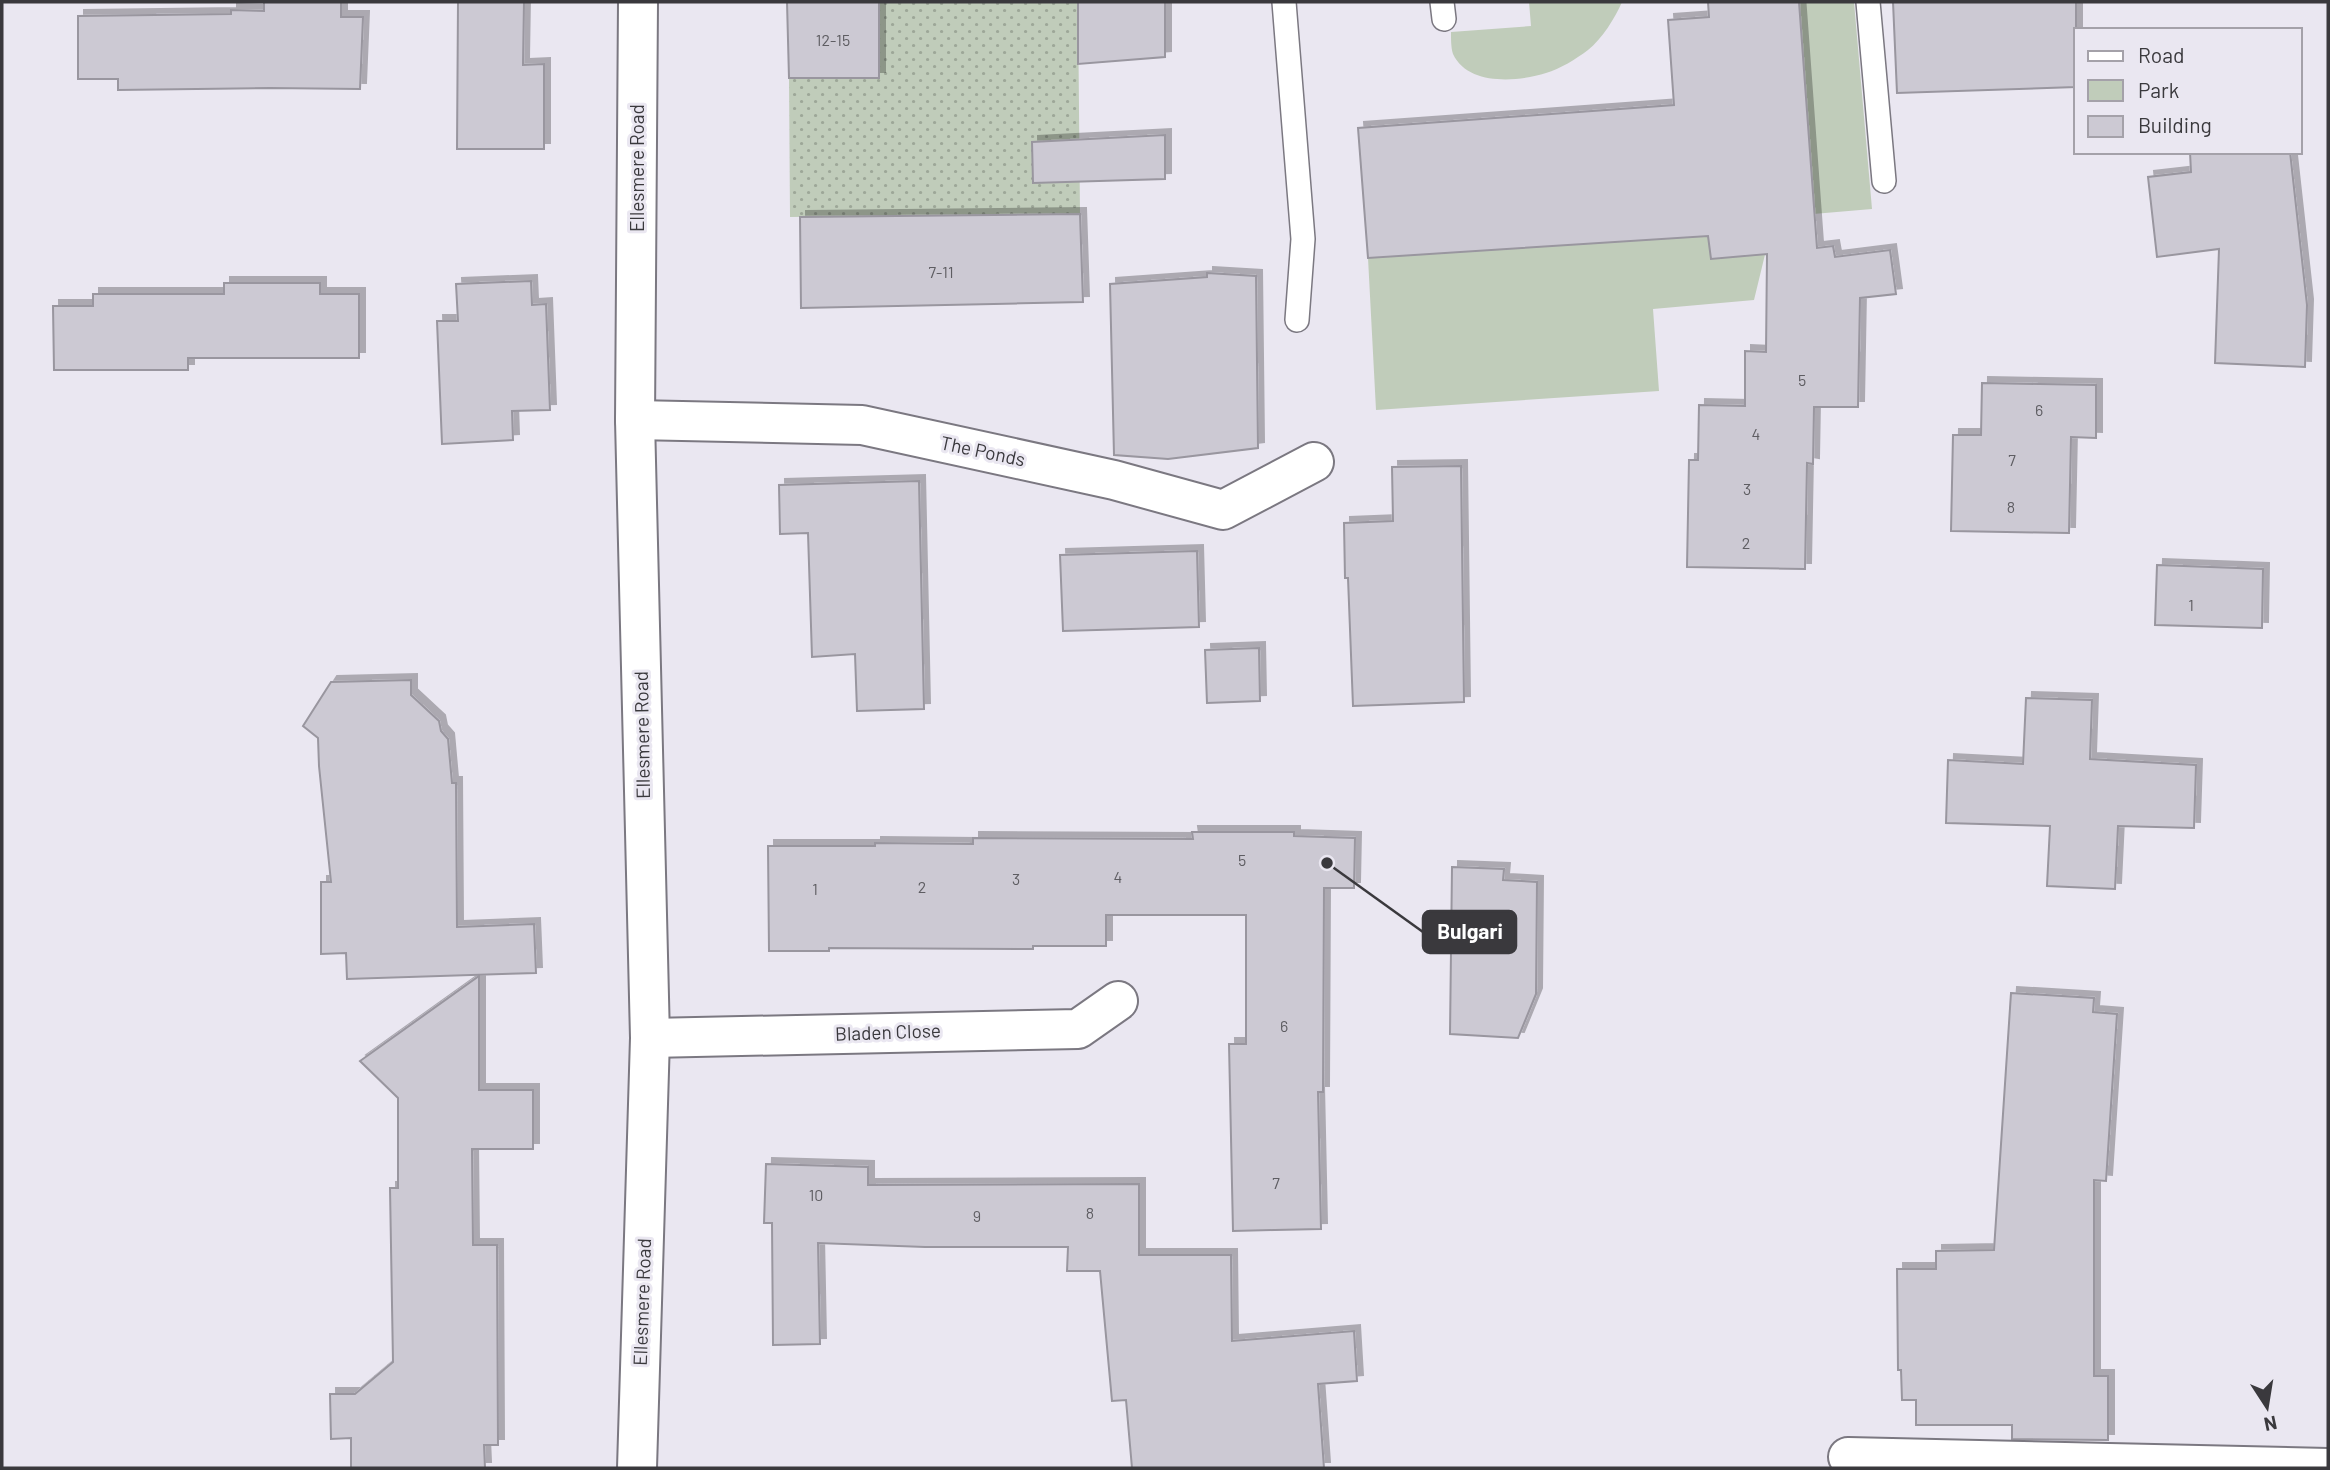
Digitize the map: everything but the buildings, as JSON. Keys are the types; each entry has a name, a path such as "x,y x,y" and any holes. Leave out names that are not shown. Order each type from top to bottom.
{"street":[{"name":"Ellesmere Road","path":"637,1468 650,1038 635,420 638,2"},
{"name":"The Ponds","path":"635,420 862,425 1114,480 1223,510 1314,462"},
{"name":"Bladen Close","path":"650,1038 1078,1029 1118,1001"},
{"path":"1848,1457 2328,1468"}],"lane":[{"path":"1284,2 1303,239 1297,320"},
{"path":"1867,2 1884,181"}],"green space":[{"path":"879,2 1078,2 1080,214 790,217 789,78 879,78"},
{"path":"1529,2 1622,2 1608,28 1588,50 1551,71 1522,78 1495,79 1470,72 1460,64 1453,54 1451,32 1531,26"},
{"path":"1799,2 1854,2 1872,209 1778,217 1777,205 1754,300 1653,309 1659,391 1376,410 1368,258 1708,234 1711,259 1748,256 1743,192 1655,124 1807,112"}],"place":[{"name":"Bulgari","path":"1327,863"}]}
